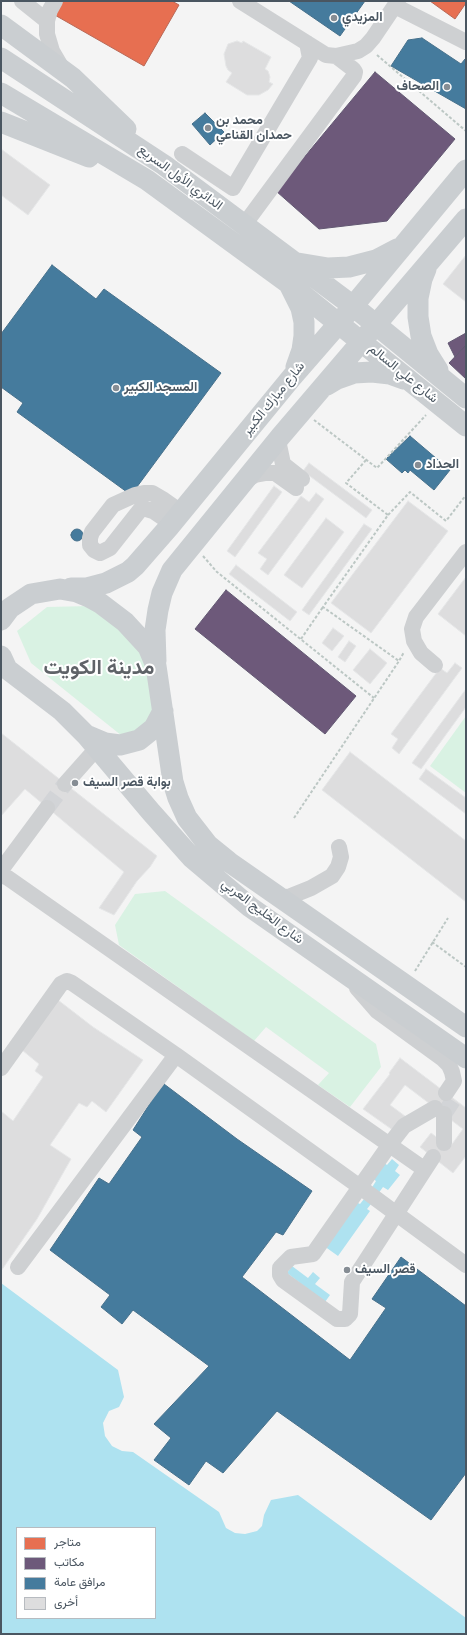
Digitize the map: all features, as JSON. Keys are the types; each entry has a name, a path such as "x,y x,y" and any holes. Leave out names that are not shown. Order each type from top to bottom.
{"main road":[{"path":"1,25 73,78 173,160"},
{"name":"الدائري الأول السريع","path":"1,58 173,160 244,225 353,306"},
{"name":"الدائري الأول السريع","path":"1,93 147,180 288,283 339,323"},
{"name":"الدائري الأول السريع","path":"1,122 147,180"},
{"name":"شارع مبارك الكبير","path":"60,589 86,588 101,585 124,575 135,566 219,467 292,377 406,244 466,170"},
{"path":"156,666 155,630 162,593 172,570 361,340 466,219"},
{"path":"290,260 328,268 349,267 362,265 385,256 406,244"},
{"path":"430,261 422,279 418,298 418,317 421,336 428,354 438,370 450,384"},
{"path":"288,283 296,295 304,322 304,336 300,357 292,377"},
{"name":"شارع علي السالم","path":"353,306 466,398"},
{"name":"شارع علي السالم","path":"339,323 466,426"},
{"path":"321,389 342,377 372,372 390,374 407,380 430,396"},
{"path":"218,513 206,521 200,522 195,520 192,516 192,509 219,467"},
{"path":"1,598 60,589 77,592 89,597 125,622 148,647 156,666"},
{"path":"1,620 10,608 31,594"},
{"name":"شارع الخليج العربي","path":"3,663 62,711 92,741 151,812 192,858 250,907 466,1058"},
{"name":"شارع الخليج العربي","path":"156,666 173,782 187,818 208,845 229,862 308,918 466,1027"},
{"path":"92,741 115,745 134,742 145,736 154,728 162,711"}],"street":[{"path":"23,2 35,4 41,1"},
{"path":"55,1 50,10 47,21 47,34 52,51 65,73"},
{"path":"240,1 326,55 336,56 352,53 366,46 397,3 466,42"},
{"path":"23,2 47,21"},
{"path":"173,160 233,188 310,58 307,43"},
{"path":"244,225 354,76 355,72 336,56"},
{"path":"242,483 255,475 275,473 299,484 283,464 279,445 280,437"},
{"path":"152,493 164,500 176,518 143,508 110,548 100,553 94,550 90,545 92,532 113,505 135,495 152,493"},
{"path":"435,665 421,653 412,629 416,616 465,553"},
{"path":"65,784 92,741"},
{"path":"1,870 47,808"},
{"path":"280,898 291,896 311,888 332,876 338,868 341,857 339,847"},
{"path":"1,875 8,878 390,1144 429,1163 352,1282 350,1314 345,1319 337,1319 282,1280 280,1268 291,1257 313,1254 360,1186 390,1144 404,1126 428,1113 439,1111 444,1143"},
{"path":"308,918 306,904 311,888"},
{"path":"340,969 377,1012 443,1060 452,1072 458,1088"},
{"path":"1,1068 61,984 67,982 72,983 360,1186 395,1214 466,1265"},
{"path":"18,1267 176,1055"},
{"path":"458,1088 466,1061"}],"path":[{"path":"366,46 466,131"},
{"path":"302,411 377,468 430,396"},
{"path":"366,460 346,483 388,515"},
{"path":"301,639 388,515 410,492 446,521 466,495"},
{"path":"192,544 217,572 374,698"},
{"path":"323,607 399,661"},
{"path":"294,818 414,637"},
{"path":"407,985 448,918"},
{"path":"432,942 466,967"}],"green space":[{"path":"90,606 123,633 155,666 161,710 127,740 31,663 17,631 47,607"},
{"path":"466,716 466,793 430,766"},
{"path":"165,891 376,1044 381,1067 350,1107 318,1085 329,1073 266,1027 254,1041 119,945 115,925 135,894"}],"water":[{"path":"392,1159 399,1165 395,1171 400,1175 388,1190 383,1187 378,1194 371,1189 376,1181 372,1178 383,1162 387,1165"},
{"path":"364,1199 371,1204 367,1209 370,1211 338,1256 324,1246 356,1202 360,1204"},
{"path":"292,1266 308,1278 313,1272 320,1278 315,1284 330,1295 325,1302 287,1273"},
{"path":"1,1283 118,1370 124,1397 119,1407 109,1411 103,1423 105,1436 112,1446 122,1451 133,1452 219,1512 226,1528 235,1533 245,1534 257,1531 262,1526 264,1515 271,1500 298,1495 466,1618 466,1634 1,1634"}],"building: متاجر":[{"path":"61,1 172,1 179,5 144,66 53,14"},
{"path":"430,1 466,1 466,3 455,19"}],"building: مكاتب":[{"path":"375,72 455,139 387,221 319,229 276,191"},
{"path":"466,333 466,345 455,357 448,343"},
{"path":"466,345 466,379 449,363"},
{"path":"226,590 356,696 325,734 195,629"}],"building: مرافق عامة":[{"name":"المزيدي","path":"289,1 365,1 340,36"},
{"name":"الصحاف","path":"422,38 461,64 466,59 466,109 391,66 408,40"},
{"name":"محمد بن حمدان القناعي","path":"205,113 224,132 210,145 192,124"},
{"path":"52,265 96,299 104,289 221,373 131,495 17,412 23,403 1,387 1,334"},
{"name":"الحداد","path":"410,436 450,470 434,490 410,470 408,473 405,470 402,473 386,459"},
{"path":"77,529 81,531 83,535 81,539 77,541 73,539 71,535 73,531"},
{"path":"164,1084 237,1139 312,1191 283,1235 276,1232 242,1277 350,1360 386,1308 372,1299 401,1257 466,1306 466,1473 431,1520 277,1411 223,1473 206,1461 189,1485 154,1460 171,1438 154,1424 209,1366 133,1310 122,1324 101,1307 110,1295 50,1250 99,1178 109,1184 142,1137 133,1130"}],"building: أخرى":[{"path":"237,41 242,43 243,41 271,57 265,69 268,71 270,77 269,82 273,84 268,90 259,95 247,95 226,82 232,73 226,66 224,54 228,44"},
{"path":"1,149 50,185 28,215 1,195"},
{"path":"466,255 466,302 443,284"},
{"path":"309,463 372,510 366,518 303,471"},
{"path":"274,486 282,492 235,557 227,551"},
{"path":"316,493 324,499 268,575 260,569 267,559 258,553 301,496 309,502"},
{"path":"408,501 448,531 371,633 331,603"},
{"path":"326,518 344,532 302,588 284,575"},
{"path":"364,524 372,529 309,615 302,610"},
{"path":"236,565 297,612 290,621 229,574"},
{"path":"466,577 466,636 438,614"},
{"path":"333,628 344,636 332,651 322,643"},
{"path":"349,641 356,646 345,662 338,657"},
{"path":"370,649 387,663 370,684 353,670"},
{"path":"455,663 462,668 399,754 392,748 398,739 391,734 440,668 447,673"},
{"path":"466,689 466,707 421,769 412,763"},
{"path":"1,733 157,856 150,867 137,881 114,915 99,908 124,872 25,789 1,816"},
{"path":"350,752 466,841 466,902 322,790"},
{"path":"426,769 466,798 466,814 419,779"},
{"path":"58,1000 93,1027 143,1060 106,1112 92,1101 87,1107 79,1103 50,1145 71,1159 37,1219 1,1271 1,1111 13,1121 43,1077 35,1071 39,1064 22,1050"},
{"path":"400,1058 466,1108 466,1156 453,1173 420,1147 431,1133 450,1147 463,1129 405,1085 390,1105 409,1119 397,1133 363,1109 390,1074 389,1073"}],"tunnel":[{"path":"47,808 65,784"},
{"path":"444,1114 454,1099"}],"place":[{"name":"المزيدي","path":"334,18"},
{"name":"الصحاف","path":"447,87"},
{"name":"محمد بن حمدان القناعي","path":"208,128"},
{"name":"المسجد الكبير","path":"116,388"},
{"name":"الحداد","path":"418,465"},
{"name":"بوابة قصر السيف","path":"75,783"},
{"name":"قصر السيف","path":"347,1270"}],"district":[{"name":"مدينة الكويت","path":"99,669"}]}
